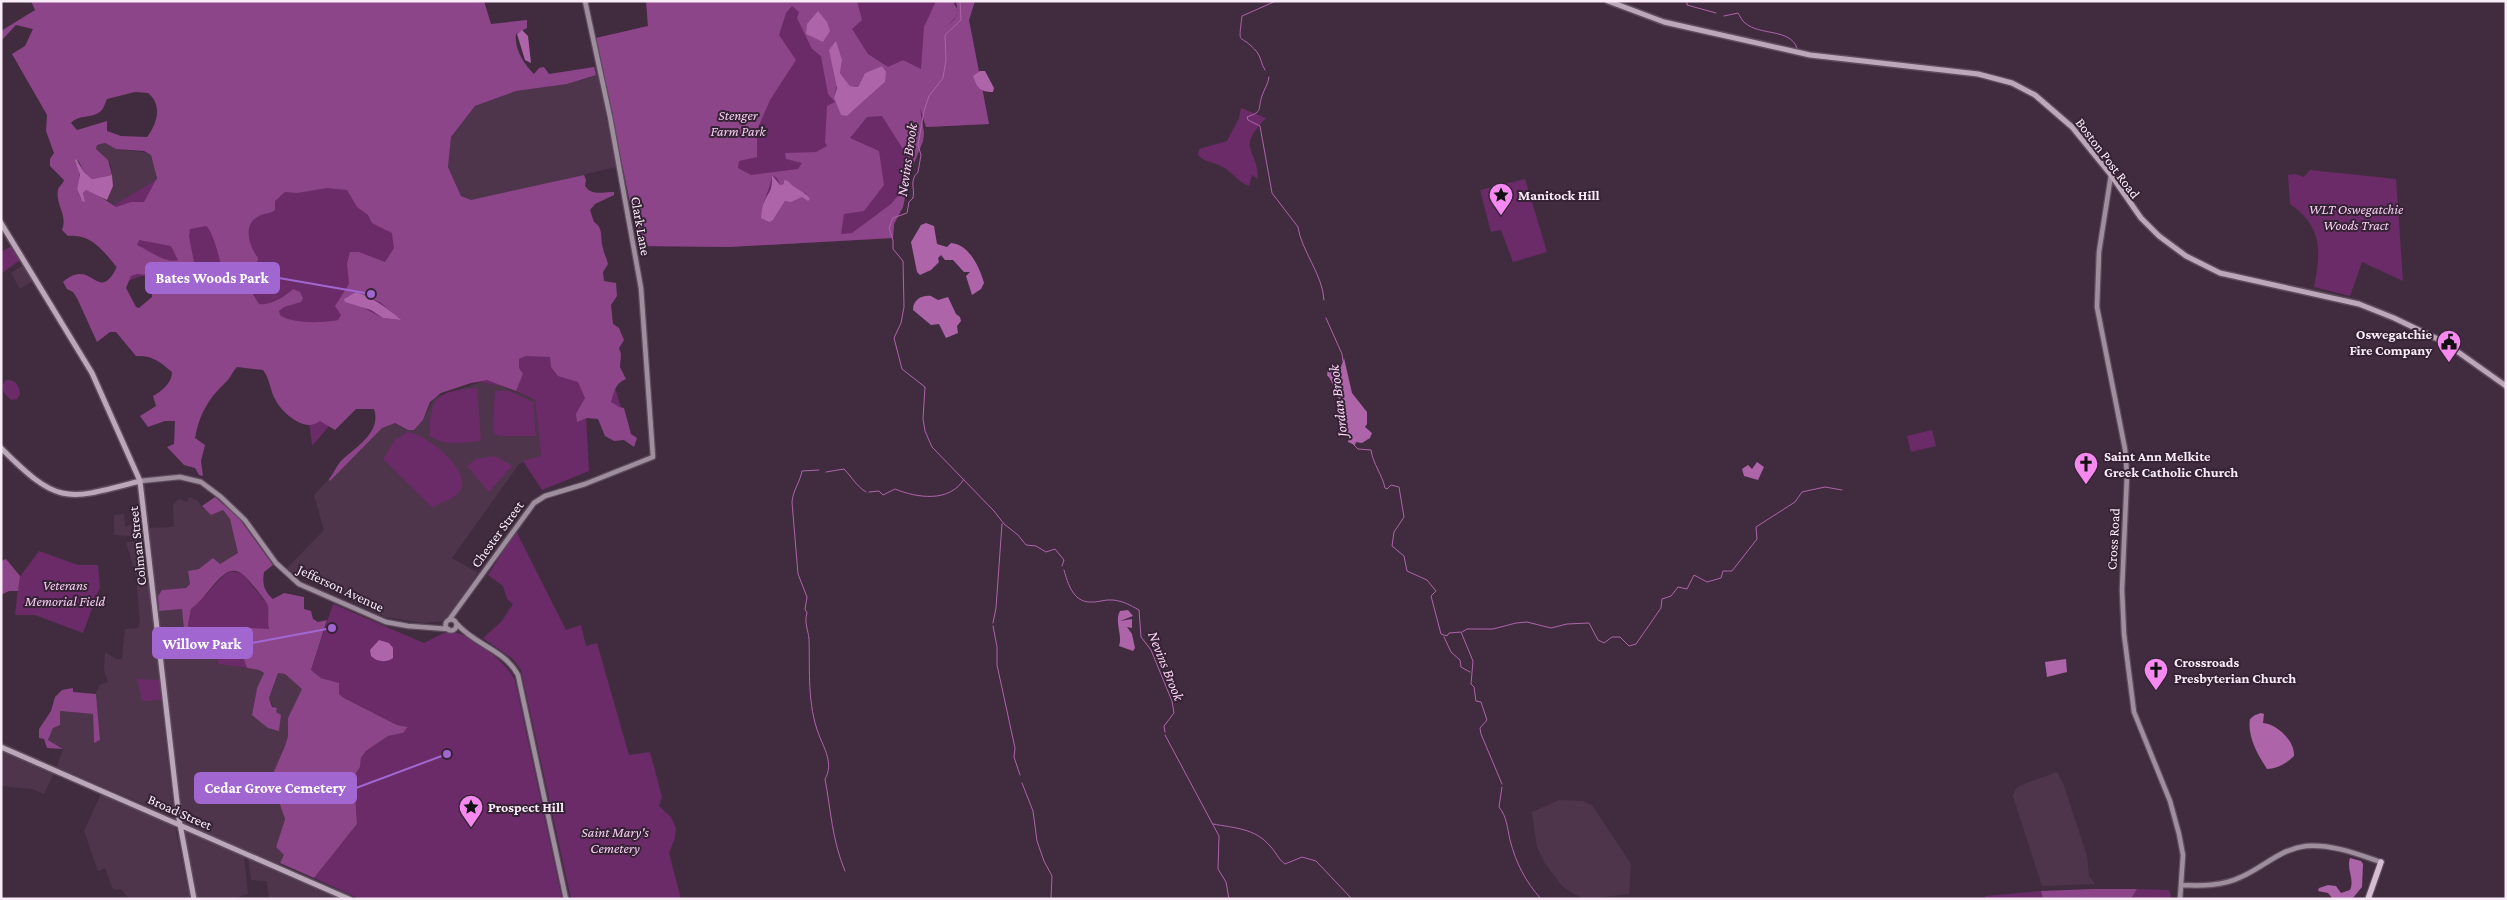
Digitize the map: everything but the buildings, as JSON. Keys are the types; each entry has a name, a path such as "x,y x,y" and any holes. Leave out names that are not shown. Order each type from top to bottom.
{"highway":[{"path":"2370,899 2381,862"}],"main road":[{"name":"Clark Lane","path":"585,1 610,117 641,288 653,458"},
{"name":"Boston Post Road","path":"1608,1 1664,22 1810,55 1978,74 2001,79 2036,96 2058,113 2088,145 2140,218 2168,243 2195,261 2220,272 2358,304 2394,318 2444,342 2506,386"},
{"name":"Cross Road","path":"2111,175 2099,252 2097,307 2126,467 2122,590 2124,634 2134,712 2170,801 2179,834 2182,855 2180,899"},
{"name":"Colman Street","path":"1,223 92,373 140,481 179,825 194,899"},
{"name":"Jefferson Avenue","path":"1,448 29,476 58,493 79,496 140,481 180,477 201,482 221,497 245,520 276,563 299,584 381,620 408,626 466,632"},
{"name":"Chester Street","path":"448,621 524,514 534,503 545,496 585,484 653,458"},
{"name":"Chester Street","path":"457,623 458,609"},
{"path":"448,621 450,629 457,623"},
{"name":"Jefferson Avenue","path":"431,627 448,621 457,623 466,632 503,656 514,668 518,676 566,899"},
{"name":"Broad Street","path":"1,746 349,899"},
{"path":"2181,885 2215,884 2234,880 2277,855 2307,846 2338,849 2381,862"}],"shaded area":[{"path":"818,11 827,22 830,31 823,42 806,34 807,24"},
{"path":"522,30 528,36 531,63 525,60 517,34"},
{"path":"836,41 842,60 840,73 850,86 858,87 865,73 882,66 886,72 885,82 847,116 841,115 834,98 837,88 829,50"},
{"path":"594,67 596,67 616,167 478,200 471,200 461,196 448,167 451,137 475,106 516,91 567,84 594,76"},
{"path":"980,71 985,71 994,88 993,92 982,90 977,86 973,76"},
{"path":"105,143 116,149 150,153 157,174 155,182 114,206 107,200 113,185 111,165 96,149 97,145"},
{"path":"76,159 84,172 92,179 112,175 113,186 107,200 86,190 83,193 85,202 82,201 77,189 80,175"},
{"path":"772,175 780,185 784,184 784,180 788,181 810,199 808,201 802,197 791,202 785,201 773,220 769,222 761,218 764,203 771,188"},
{"path":"926,223 934,226 937,244 947,247 951,243 957,244 973,258 984,283 981,289 972,295 966,276 970,272 964,272 953,260 945,260 941,255 938,258 939,262 931,270 920,275 917,272 911,242 921,225"},
{"path":"23,265 33,281 20,289 11,273"},
{"path":"356,292 380,304 401,320 383,318 371,310 345,302 344,299"},
{"path":"924,296 931,296 938,300 948,297 956,314 960,317 961,321 957,326 958,333 946,338 939,324 931,325 913,310 914,303 918,299"},
{"path":"1344,358 1352,393 1367,412 1367,424 1365,427 1372,433 1370,438 1362,443 1356,442 1355,445 1348,442 1349,437 1341,417 1340,400 1327,375 1328,369 1334,370 1341,367"},
{"path":"481,382 504,387 535,400 541,456 519,464 452,558 478,573 448,618 442,621 423,623 385,617 286,569 324,530 314,495 329,479 331,480 367,441 382,428 393,423 408,430 414,430 423,420 434,398"},
{"path":"1757,462 1764,467 1758,480 1744,476 1742,469 1748,465 1752,469"},
{"path":"189,497 198,501 203,509 223,510 230,519 239,553 220,564 213,559 199,569 188,571 190,584 186,588 162,590 158,596 159,610 182,609 184,630 207,629 209,657 217,658 218,664 259,670 264,673 257,688 252,715 276,712 269,698 278,673 285,674 303,689 288,718 288,736 285,746 264,794 278,799 285,819 276,847 284,855 279,866 183,822 149,528 174,527 173,505 179,499 187,502"},
{"path":"124,514 125,526 141,523 143,537 114,535 114,515"},
{"path":"126,542 144,542 174,817 57,767 63,749 48,740 53,728 60,725 60,711 93,714 94,743 100,740 96,692 100,685 108,682 104,669 105,652 116,659 122,659 125,629 138,628 140,623 136,576"},
{"path":"1128,610 1133,616 1120,621 1132,619 1132,628 1127,627 1132,634 1135,648 1133,651 1119,646 1118,615 1120,611"},
{"path":"379,640 389,643 393,648 393,658 382,661 376,660 371,656 370,650"},
{"path":"2066,659 2067,672 2047,677 2045,662"},
{"path":"2261,713 2264,714 2263,723 2274,726 2284,734 2294,750 2294,756 2291,759 2274,768 2267,769 2257,752 2250,732 2250,719"},
{"path":"1,750 54,773 44,794 32,789 1,786"},
{"path":"2057,772 2063,783 2087,856 2089,876 2095,884 2042,886 2013,796 2015,790 2021,785"},
{"path":"101,794 175,827 190,899 129,899 121,889 115,890 112,887 105,868 98,871 84,831"},
{"path":"1559,800 1583,801 1592,805 1631,864 1629,894 1586,899 1562,886 1544,862 1537,847 1532,812"},
{"path":"184,830 244,856 248,894 232,899 197,899"},
{"path":"248,858 341,899 269,899 267,881 251,880"},
{"path":"2350,858 2361,861 2363,864 2362,887 2352,899 2333,899 2328,893 2318,891 2319,888 2328,885 2336,886 2341,893 2350,890 2352,882 2349,866"}],"green space":[{"path":"31,1 484,1 491,24 527,20 527,28 516,34 516,40 520,56 534,74 539,68 544,67 549,74 594,67 596,75 593,76 567,84 516,91 475,106 451,137 448,167 461,196 471,200 584,175 586,180 585,186 591,191 598,193 614,192 614,195 595,204 590,210 594,222 600,230 603,250 608,264 603,272 604,281 616,283 617,296 611,305 613,324 619,328 624,340 619,348 621,354 620,367 626,379 617,385 611,402 624,408 631,434 637,438 634,447 624,440 614,441 605,436 598,419 587,418 577,422 576,414 585,398 578,382 558,376 551,367 550,357 526,356 519,359 519,368 523,374 516,391 487,380 441,393 430,402 423,420 414,430 408,430 395,423 382,428 330,481 329,479 340,462 366,439 371,432 375,418 374,409 356,409 335,430 320,421 312,425 304,424 294,420 277,403 263,370 237,367 209,401 199,422 195,438 205,445 201,461 203,476 199,475 195,468 184,465 167,447 174,444 175,421 165,421 148,427 140,416 156,406 153,396 168,383 172,372 155,360 136,356 116,332 110,332 97,342 77,298 73,292 67,289 63,282 73,275 81,274 99,282 104,282 110,278 117,267 96,244 83,237 68,236 62,230 63,214 58,195 64,180 50,166 50,159 54,153 46,131 47,115 12,54 25,46 33,29 16,25 1,41 1,31 35,10","holes":["135,92 148,93 156,103 157,115 156,121 147,137 121,136 107,131 107,121 77,130 71,123 78,118 94,115 102,110 107,99","105,143 116,149 144,151 151,155 157,178 144,202 131,202 116,207 95,193 86,190 83,193 84,201 81,199 77,189 80,179 78,160 84,172 92,179 112,175 108,160 96,149 97,145","327,188 347,190 357,207 368,215 372,223 392,233 394,248 385,262 359,252 350,252 347,263 349,284 335,306 341,315 338,320 325,322 299,321 280,315 279,311 284,307 301,302 303,298 300,292 293,289 278,300 263,304 259,304 252,293 260,280 256,269 258,258 250,242 250,224 259,216 275,210 275,201 285,192 297,193","206,226 208,228 221,264 220,271 215,279 196,272 189,237 190,229","139,240 171,246 178,260 173,261 157,256 137,245","137,274 149,275 152,280 152,297 139,308 136,307 126,288 131,276","356,293 380,302 400,320 383,318 345,298"]},
{"name":"Stenger Farm Park","path":"646,1 955,1 954,4 957,9 956,1 975,1 969,20 989,124 926,127 920,108 924,133 923,141 910,173 903,207 894,224 893,238 729,247 639,246 596,38 648,26"},
{"name":"Stenger Farm Park","path":"646,1 857,1 862,20 852,29 868,54 888,67 903,60 921,69 924,27 936,1 955,1 954,4 957,9 956,1 975,1 969,20 989,124 926,127 920,108 924,133 923,141 910,173 903,207 894,224 893,238 729,247 639,246 596,38 648,26","holes":["792,6 799,12 797,18 812,49 821,56 828,94 835,102 827,106 825,142 827,146 816,152 785,153 786,159 802,163 798,169 751,175 738,168 739,161 757,157 757,130 770,100 796,60 779,35 786,13","842,60 840,73 850,86 858,87 865,73 882,66 885,82 847,116 841,114 834,98","882,116 910,160 903,190 891,204 852,233 841,234 844,214 864,211 884,185 879,151 850,138 867,117","772,175 777,178 780,185 784,184 807,194 785,201 773,220 761,218"]},
{"path":"299,93 472,271 574,251 622,411 586,415 589,471 542,490 523,461 541,456 535,400 509,388 481,382 357,393 312,446 309,421 276,366 154,298 155,276 138,277 123,284 93,218"},
{"path":"1241,108 1266,118 1257,129 1250,143 1258,179 1252,175 1249,186 1220,165 1204,160 1198,155 1199,149 1227,141 1239,118"},
{"name":"WLT Oswegatchie Woods Tract","path":"2310,170 2396,179 2403,281 2362,262 2350,296 2314,287 2318,262 2317,241 2309,222 2290,204 2288,175 2295,174 2304,177"},
{"path":"1525,179 1547,252 1513,262 1501,230 1491,232 1480,190"},
{"path":"12,246 20,260 1,274 1,252"},
{"path":"6,380 14,382 18,386 20,394 17,399 11,400 4,393 2,385"},
{"path":"477,388 481,441 448,443 430,436 431,412 438,398 453,391"},
{"path":"495,391 509,391 533,402 536,436 499,436 494,433"},
{"path":"1932,430 1936,446 1911,452 1907,436"},
{"path":"408,432 425,439 445,454 459,472 462,481 461,489 455,496 433,508 383,459 395,440"},
{"path":"492,456 512,466 489,492 467,466 476,459"},
{"path":"215,497 239,518 273,565 264,572 263,576 264,587 270,596 273,599 284,593 304,597 304,609 311,611 313,619 318,622 327,620 311,670 321,678 339,683 339,694 344,698 397,725 408,727 403,733 388,736 366,751 361,758 360,767 354,776 357,824 314,878 280,863 284,855 276,847 285,819 278,799 264,794 285,746 288,736 288,718 302,689 285,674 278,673 269,698 272,707 277,708 276,712 281,715 279,731 268,728 252,715 257,688 264,673 247,668 239,645 251,628 269,629 267,603 243,575 233,571 221,577 191,609 188,625 190,630 184,630 182,609 159,611 158,596 162,590 186,588 190,584 188,571 199,569 213,558 220,564 238,553 230,519 223,510 211,515 202,506"},
{"name":"Saint Mary's Cemetery","path":"516,531 566,630 581,625 586,646 597,643 629,755 650,752 662,797 659,806 671,817 676,828 675,838 669,853 681,899 571,899 521,670 513,659 483,638 501,622 513,604 507,599 503,586 488,575"},
{"name":"Veterans Memorial Field","path":"39,551 78,565 98,565 100,587 83,633 35,615 15,615 19,578"},
{"path":"6,559 20,576 18,591 9,591 1,595 1,561"},
{"path":"229,571 242,573 268,605 269,629 240,645 247,668 218,664 217,658 209,658 207,629 190,630 188,625 191,609"},
{"path":"333,604 424,643 450,632 458,633 487,650 505,666 515,681 562,899 360,899 314,878 357,824 354,776 360,767 361,758 366,751 388,736 403,733 408,727 397,725 344,698 339,694 338,683 321,678 311,670"},
{"path":"137,679 159,680 161,700 142,701"},
{"path":"73,688 73,692 96,694 100,740 94,743 93,714 60,711 60,725 53,728 48,740 63,749 47,748 44,739 39,738 39,729 51,711 55,697 62,690"},
{"path":"2137,889 2169,890 2172,899 2131,899"},
{"path":"2137,889 2131,899 2043,899 2041,891"},
{"path":"2041,891 2043,899 1985,899 1985,896"}],"waterway":[{"name":"Nevins Brook","path":"960,1 961,20 945,35 946,60 943,78 929,96 924,111 918,145 921,155 918,172 913,181 913,198 909,202 907,213 893,218 889,228 893,240 893,249 903,261 904,307 901,323 894,338 902,369 925,387 923,419 925,431 932,447 1026,545 1036,546 1046,552 1055,549 1064,560 1062,566"},
{"name":"Jordan Brook","path":"1265,70 1257,52 1241,39 1242,16 1276,1"},
{"path":"1687,1 1687,5 1716,13"},
{"path":"1724,16 1738,13 1744,22 1751,27 1788,37 1797,48"},
{"name":"Jordan Brook","path":"1269,77 1259,110 1247,117 1248,120 1260,126 1272,193 1298,227 1303,245 1320,281 1324,300"},
{"name":"Jordan Brook","path":"1326,318 1342,354 1343,361"},
{"name":"Jordan Brook","path":"1353,444 1358,449 1371,450 1385,488 1387,489 1391,485 1399,487 1404,517 1394,532 1392,546 1404,556 1407,571 1427,580 1436,591 1431,596 1441,634 1447,636 1449,633 1461,632 1473,661 1471,684 1474,687 1476,701 1481,702 1487,720 1480,728 1481,734 1502,784"},
{"path":"826,472 844,469 866,492"},
{"path":"819,470 802,471 792,502 798,574 807,597 805,609 807,613 806,623 809,639 810,687 813,711 815,723 827,756 829,768 825,779 835,837 845,871"},
{"path":"869,492 879,491 883,495 895,489 913,495 942,495 958,487 964,479"},
{"path":"1462,632 1467,629 1493,629 1527,622 1551,628 1567,624 1589,623 1598,640 1604,643 1612,637 1620,637 1629,646 1636,644 1661,608 1662,599 1671,596 1678,587 1687,589 1694,575 1707,582 1721,578 1723,571 1732,571 1757,539 1756,527 1795,502 1802,492 1825,487 1842,490"},
{"path":"993,623 996,608 1002,524"},
{"name":"Nevins Brook","path":"1064,570 1069,586 1079,599 1092,602 1117,601 1139,610 1141,637 1151,650 1172,701 1174,713 1164,726 1165,732"},
{"path":"993,626 997,647 997,665 1015,748 1014,757 1020,775"},
{"name":"Jordan Brook","path":"1444,637 1451,652 1460,660 1461,667 1470,672"},
{"name":"Nevins Brook","path":"1165,735 1219,836 1218,869 1226,882 1229,899"},
{"path":"1022,783 1033,811 1037,841 1052,876 1051,899"},
{"name":"Jordan Brook","path":"1502,787 1499,807 1505,818 1515,856 1526,878 1541,899"},
{"path":"1213,824 1251,832 1264,840 1285,864 1302,857 1316,861 1352,899"}],"place":[{"name":"Manitock Hill","path":"1501,216"},
{"name":"Bates Woods Park","path":"371,294"},
{"name":"Oswegatchie Fire Company","path":"2449,363"},
{"name":"Saint Ann Melkite Greek Catholic Church","path":"2086,485"},
{"name":"Willow Park","path":"332,628"},
{"name":"Crossroads Presbyterian Church","path":"2156,691"},
{"name":"Cedar Grove Cemetery","path":"447,754"},
{"name":"Prospect Hill","path":"471,828"}]}
